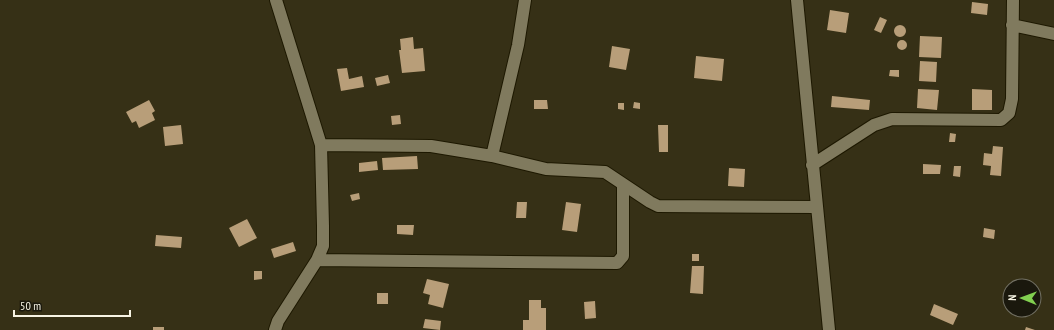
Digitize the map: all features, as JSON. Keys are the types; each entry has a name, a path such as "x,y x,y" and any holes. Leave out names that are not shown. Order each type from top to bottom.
{"street":[{"path":"275,330 278,321 317,260 323,246 321,145 276,0"},
{"path":"492,156 518,45 525,0"},
{"path":"797,0 829,330"},
{"path":"812,165 874,125 892,118 1001,120 1009,113 1012,99 1012,0"},
{"path":"1012,25 1054,34"},
{"path":"321,145 431,146 492,156 546,169 605,172 658,206 817,206"},
{"path":"317,260 617,263 623,256 623,184"}],"building":[{"path":"972,2 988,4 987,15 971,13"},
{"path":"830,10 849,13 846,33 827,30"},
{"path":"880,17 887,20 881,33 874,30"},
{"path":"898,25 902,25 906,31 902,37 898,37 894,33 894,29"},
{"path":"920,36 942,37 941,58 919,57"},
{"path":"413,37 414,49 423,48 425,71 402,73 399,50 401,50 400,39"},
{"path":"900,40 904,40 906,41 906,49 900,50 897,47 897,43"},
{"path":"612,46 630,49 626,70 609,67"},
{"path":"696,56 724,59 722,81 694,78"},
{"path":"920,61 937,62 936,82 919,81"},
{"path":"347,68 349,79 362,76 364,87 341,91 337,69"},
{"path":"890,70 899,70 899,77 889,76"},
{"path":"388,75 390,83 377,86 375,78"},
{"path":"918,89 939,90 937,110 917,108"},
{"path":"972,89 992,90 992,110 972,110"},
{"path":"832,96 870,100 869,110 831,107"},
{"path":"149,100 155,111 152,113 155,120 139,128 136,121 132,123 126,112"},
{"path":"534,100 547,100 548,109 534,109"},
{"path":"634,102 640,103 640,109 633,108"},
{"path":"618,103 624,103 624,110 618,109"},
{"path":"400,115 401,124 392,125 391,116"},
{"path":"181,125 183,144 165,146 163,127"},
{"path":"658,125 668,125 668,152 659,152"},
{"path":"950,133 956,134 955,142 949,142"},
{"path":"993,146 1003,147 1001,176 990,175 991,166 983,165 984,153 992,154"},
{"path":"417,156 418,169 383,170 382,158"},
{"path":"377,161 378,170 359,172 359,163"},
{"path":"923,164 941,165 940,174 923,174"},
{"path":"954,166 961,166 960,177 953,176"},
{"path":"729,168 745,169 744,187 728,186"},
{"path":"359,193 360,199 352,201 350,195"},
{"path":"517,202 527,202 526,218 516,218"},
{"path":"566,202 581,204 577,232 562,230"},
{"path":"247,219 257,238 239,247 229,228"},
{"path":"397,225 414,225 413,235 397,234"},
{"path":"984,228 995,230 994,239 983,237"},
{"path":"156,235 182,237 181,248 155,246"},
{"path":"293,242 296,251 274,258 271,249"},
{"path":"692,254 699,254 699,261 692,261"},
{"path":"692,266 704,266 703,294 690,293"},
{"path":"254,271 262,271 262,279 254,280"},
{"path":"427,279 449,284 443,308 428,304 430,295 423,293"},
{"path":"377,293 388,293 388,304 377,304"},
{"path":"529,300 541,300 541,308 546,308 546,330 523,330 523,320 529,320"},
{"path":"595,301 596,318 585,319 584,302"},
{"path":"934,304 958,314 953,325 930,315"},
{"path":"425,319 441,321 440,330 423,328"},
{"path":"153,327 164,327 164,330 153,330"},
{"path":"1026,327 1035,330 1025,330"}]}
